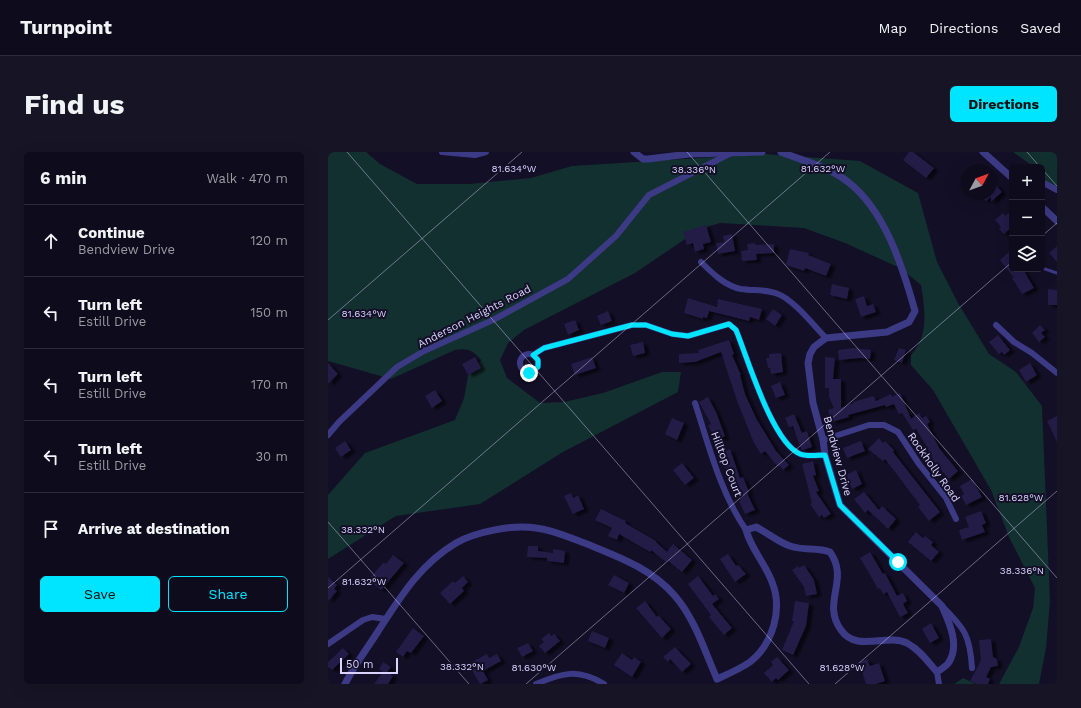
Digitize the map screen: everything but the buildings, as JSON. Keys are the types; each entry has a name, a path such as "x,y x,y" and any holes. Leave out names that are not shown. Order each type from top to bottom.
{"street":[{"path":"442,152 475,156 486,152"},
{"path":"634,152 643,159 689,154 762,152"},
{"path":"701,262 727,284 740,288 780,294 826,338 886,332 909,322 915,311 904,273 880,219 863,197 848,182 829,171 781,152"},
{"path":"983,152 1009,175"},
{"name":"Anderson Heights Road","path":"328,435 339,422 397,367 424,351 493,320 568,278 616,236 649,195 731,153"},
{"path":"1045,184 1057,190"},
{"path":"1045,210 1057,221"},
{"path":"533,355 544,348 632,325 646,325 672,334 688,336 729,324 736,330 769,415 783,439 795,451 802,455 825,455"},
{"path":"996,325 1014,342 1032,353 1057,373"},
{"name":"Bendview Drive","path":"826,338 814,347 810,354 808,363 813,403 823,440 825,455 840,505 942,606 950,624 954,649 949,663 937,672"},
{"name":"Hilltop Court","path":"695,403 723,487 736,516 746,530"},
{"name":"Rockholly Road","path":"823,440 875,424 891,428 898,432 919,464 946,498 956,519"},
{"path":"345,684 404,592 420,571 436,557 457,542 482,533 505,529 534,527 557,532 628,561 659,580 675,596 687,614 719,682 759,654 767,644 772,631 776,613 776,596 772,581 749,541 746,530 756,527 788,546 804,550 822,549 830,552 838,566 833,610 834,617 841,631 848,638 861,642 888,639 906,643 919,651 937,672 939,684"},
{"path":"942,606 963,628 967,636 971,649 972,668"},
{"path":"328,644 363,620 372,616 386,620"},
{"path":"536,684 559,675 579,674 591,676 604,684"}],"lane":[{"path":"1045,269 1057,274"}],"green space":[{"path":"328,152 366,152 380,164 417,184 469,184 531,178 572,166 765,154 860,161 918,193 937,262 958,303 989,354 1016,372 1042,406 1050,601 1046,648 1039,684 999,684 1019,647 1033,608 1035,588 1009,537 991,490 933,390 911,365 911,355 917,348 923,331 924,303 921,285 900,268 845,243 804,228 720,223 700,229 635,273 524,330 508,343 500,360 507,378 540,403 564,402 603,393 662,372 681,372 678,392 563,452 480,504 396,516 328,559 328,495 365,453 455,420 464,398 468,376 481,360 470,350 455,350 391,379 328,361"},
{"path":"1013,152 1057,152 1057,193 1045,179 1045,164 1030,164"},
{"path":"963,678 976,684 954,684"}],"route":[{"path":"529,373 536,370 539,364 536,357 533,355 544,348 632,325 646,325 672,334 688,336 729,324 736,330 769,415 783,439 790,447 802,455 825,455 840,505 898,562"}]}
